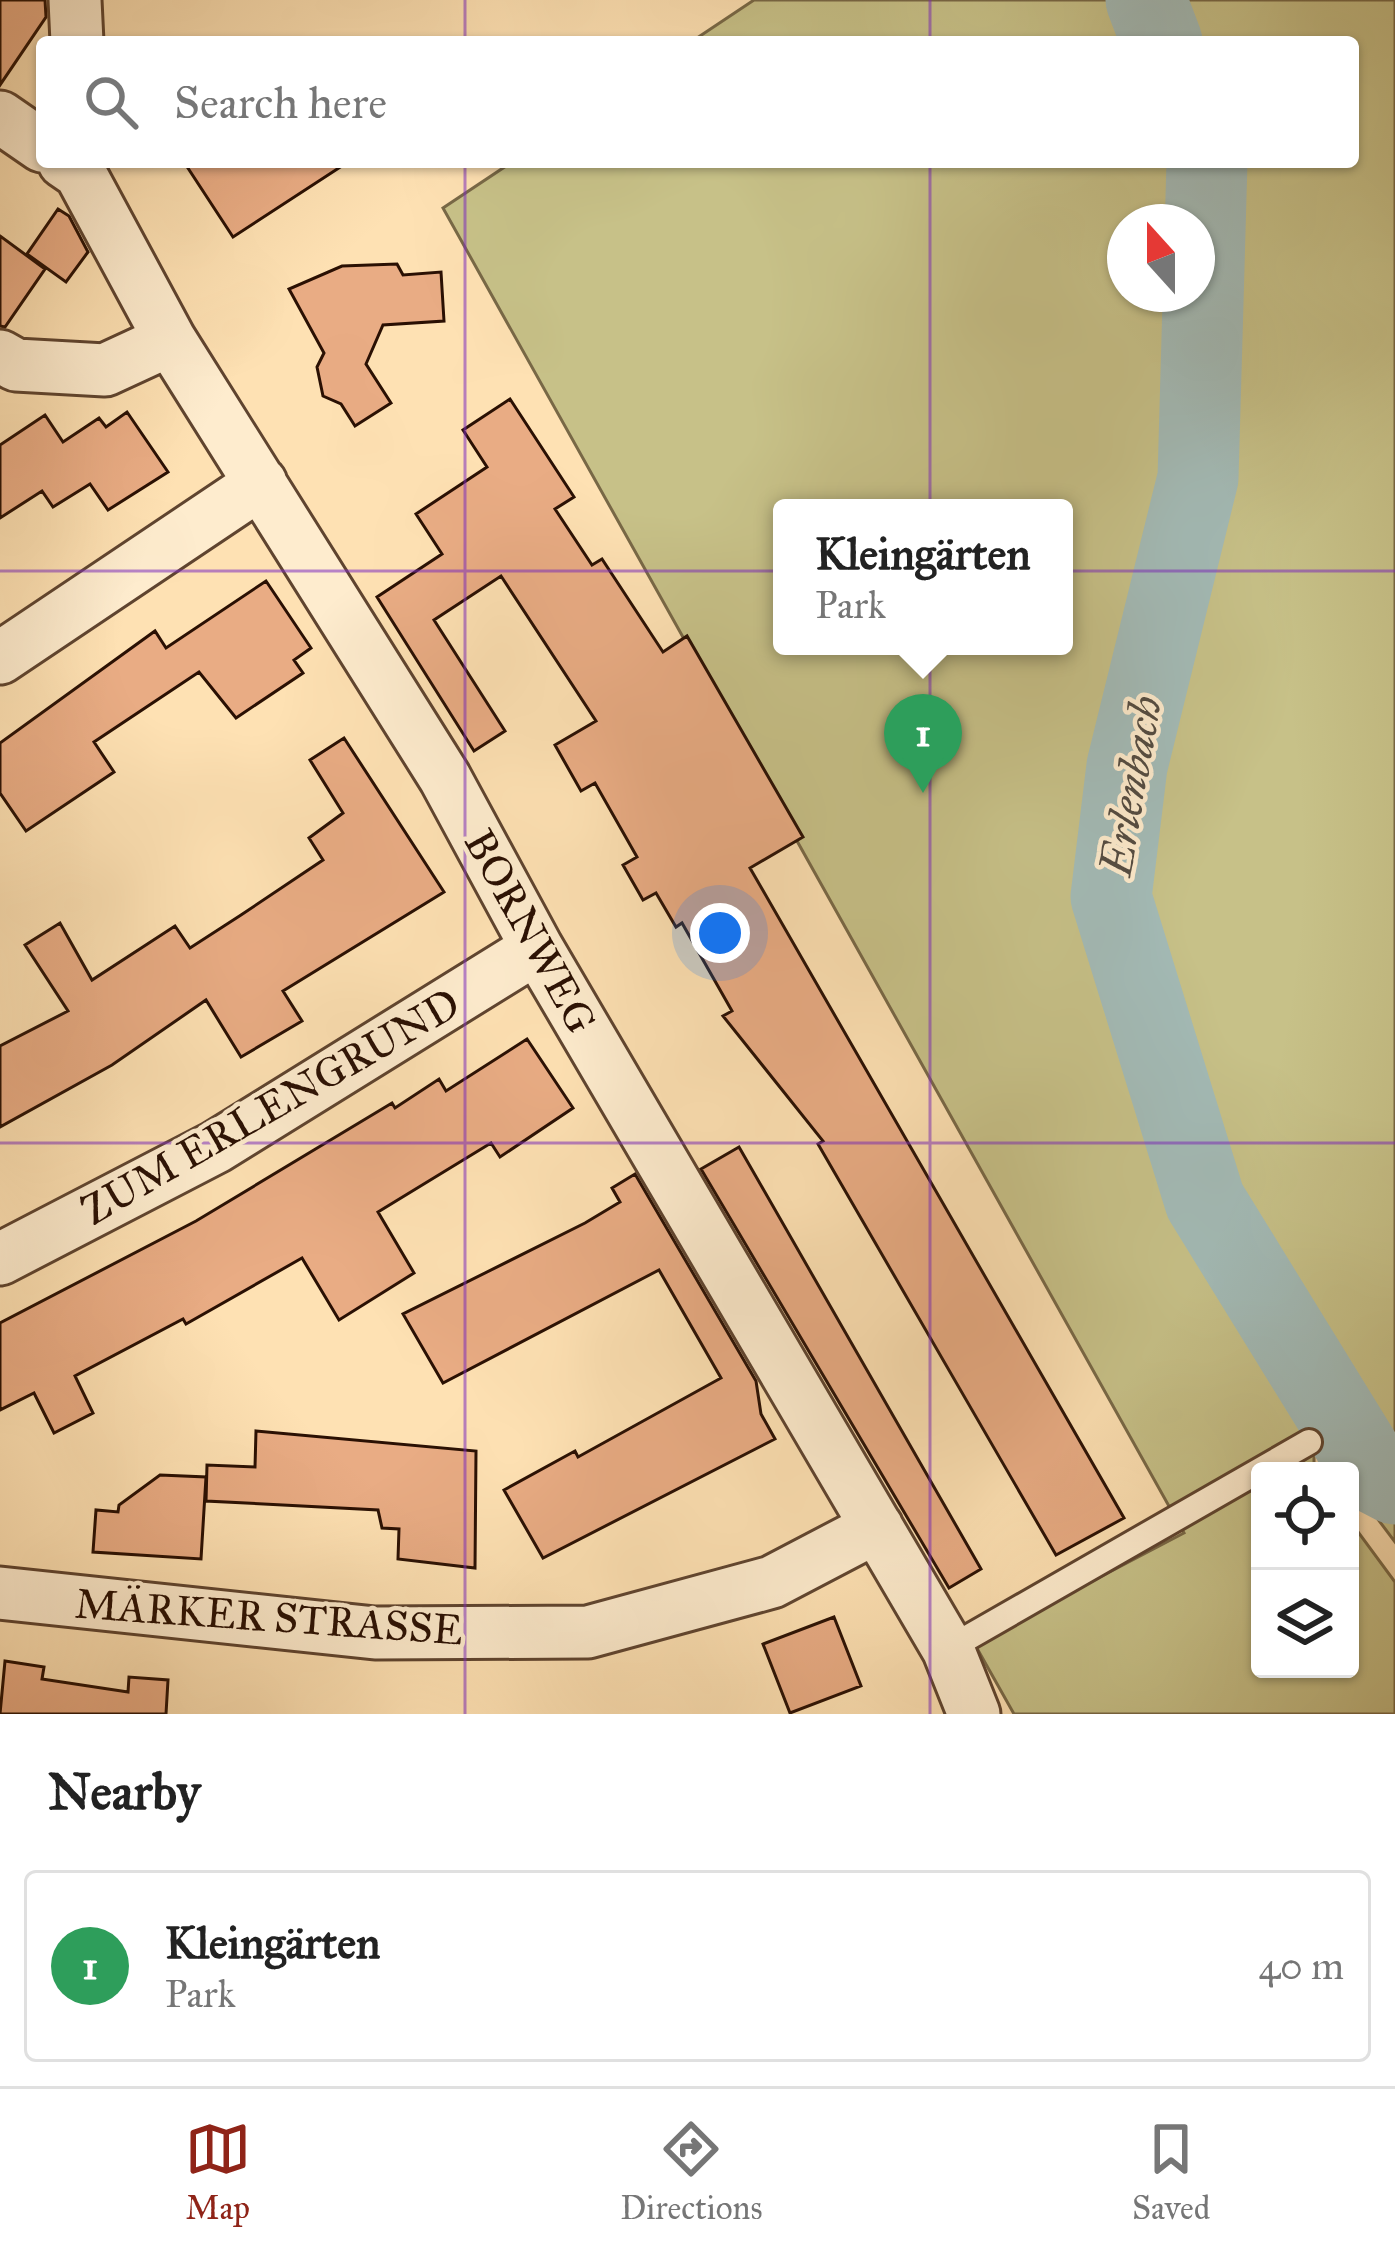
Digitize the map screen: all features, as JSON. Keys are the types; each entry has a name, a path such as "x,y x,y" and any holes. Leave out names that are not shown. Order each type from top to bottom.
{"street":[{"path":"75,0 77,36"},
{"name":"BORNWEG","path":"0,117 36,141"},
{"name":"BORNWEG","path":"71,168 170,340 445,778 537,948 948,1649 974,1714"},
{"path":"0,356 16,365 105,370 170,340"},
{"path":"0,658 261,483"},
{"name":"ZUM ERLENGRUND","path":"0,1259 216,1148 537,948"},
{"name":"MÄRKER STRASSE","path":"0,1593 375,1633 588,1632 772,1582 878,1527"}],"lane":[{"path":"948,1649 1309,1442"}],"shaded area":[{"path":"754,0 1395,0 1395,1542 1359,1494 1359,1462 1335,1462 1314,1434 1314,1462 1251,1462 1251,1678 1359,1678 1359,1533 1395,1582 1395,1714 1014,1714 974,1643 1184,1533 443,208 503,168 1359,168 1359,36 700,36"}],"building":[{"path":"0,0 45,0 46,17 0,85"},
{"path":"188,168 339,168 233,237"},
{"path":"58,209 69,216 88,252 66,282 27,254"},
{"path":"0,236 45,269 5,327 0,326"},
{"path":"397,264 403,275 441,272 444,321 383,325 366,364 391,403 355,426 341,404 323,396 317,367 324,353 289,289 342,266"},
{"path":"510,399 574,497 555,509 592,565 602,559 663,652 687,636 803,837 750,868 1124,1518 1056,1555 818,1144 823,1141 723,1016 732,1011 682,923 676,927 656,893 643,900 623,865 637,857 595,783 581,791 555,745 596,721 501,576 434,620 505,731 474,751 377,597 442,554 416,514 487,467 463,430"},
{"path":"127,412 168,472 108,510 90,484 53,507 42,491 0,518 0,445 45,415 63,442 99,418 106,427"},
{"path":"266,581 311,648 294,660 303,673 236,718 199,672 94,742 114,772 26,831 0,793 0,743 155,631 166,648"},
{"path":"344,738 444,892 283,991 302,1021 241,1057 206,1000 112,1065 0,1127 0,1046 68,1011 25,945 60,923 92,980 175,926 190,948 241,915 323,860 309,838 343,813 310,760"},
{"path":"527,1039 573,1108 500,1157 491,1143 378,1212 414,1273 339,1320 302,1258 186,1324 183,1319 75,1376 93,1413 54,1433 34,1393 0,1410 0,1323 196,1221 392,1103 395,1108 439,1079 446,1091"},
{"path":"739,1147 981,1569 949,1588 701,1169"},
{"path":"635,1174 756,1381 761,1414 775,1439 543,1558 504,1490 575,1451 578,1457 721,1378 659,1270 443,1383 403,1314 620,1202 612,1188"},
{"path":"256,1431 476,1451 475,1568 398,1559 399,1529 382,1528 378,1510 206,1501 207,1465 255,1467"},
{"path":"160,1475 206,1477 201,1559 93,1552 96,1510 118,1512 119,1505"},
{"path":"834,1617 861,1686 790,1713 763,1644"},
{"path":"5,1661 44,1667 42,1679 128,1692 129,1677 168,1680 166,1714 0,1714"}],"waterway":[{"name":"Erlenbach","path":"1146,0 1160,36"},
{"name":"Erlenbach","path":"1207,168 1198,478 1127,766 1111,897 1205,1201 1372,1472 1395,1484"}],"place":[{"name":"Kleingärten","path":"923,793"}]}
